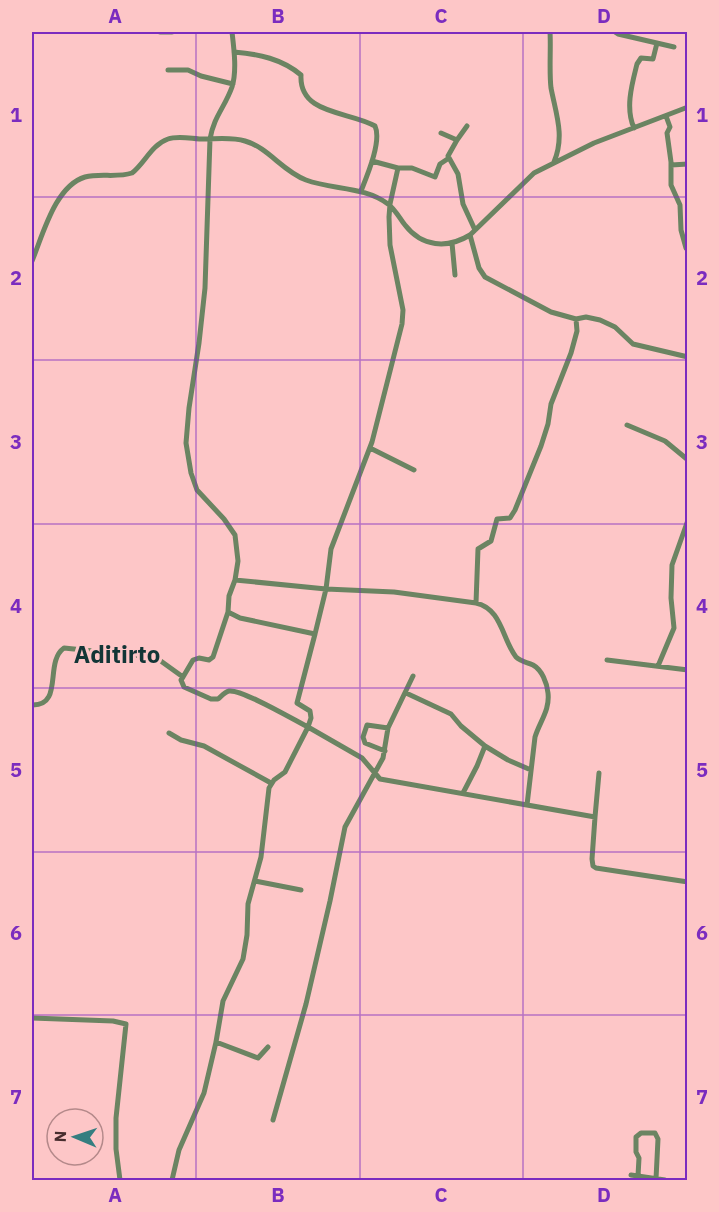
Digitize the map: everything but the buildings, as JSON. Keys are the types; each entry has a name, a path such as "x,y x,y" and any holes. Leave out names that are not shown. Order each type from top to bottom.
{"street":[{"path":"160,32 172,32"},
{"path":"232,32 233,84 216,117 210,139 205,288 186,443 191,473 197,490 224,519 235,535 238,561 235,580 229,596 228,612 213,657 209,660 199,658 193,660 183,677 182,684 205,697 218,699 228,691 234,692 308,727 362,758 375,774 384,780 596,817"},
{"path":"550,32 551,88 559,126 559,145 554,162"},
{"path":"615,32 674,47"},
{"path":"633,128 629,118 629,104 637,64 641,58 653,59 657,43"},
{"path":"234,52 264,55 283,64 300,74 302,87 314,105 375,126 377,135 372,161 361,191"},
{"path":"168,70 188,70 201,76 233,84"},
{"path":"32,261 62,194 77,181 102,174 132,173 157,145 170,138 244,141 260,148 287,171 304,179 321,185 361,191 390,204 406,227 419,238 432,244 452,243 472,232 526,180 554,162 687,107"},
{"path":"666,116 670,125 667,133 671,185 680,205 681,233 686,248"},
{"path":"467,126 448,154 458,174 479,268 485,277 551,312 576,319 586,317 600,320 615,327 633,344 687,357"},
{"path":"441,133 457,140"},
{"path":"372,161 398,168 412,168 436,177 441,164 449,158"},
{"path":"671,165 687,165"},
{"path":"172,1180 179,1150 204,1093 223,1001 243,959 247,935 248,904 262,849 271,783 285,772 308,727 311,713 298,705 297,700 326,589 334,540 370,448 404,315 390,245 390,204 398,168"},
{"path":"452,243 455,275"},
{"path":"476,603 478,549 491,542 497,519 510,518 515,510 541,446 548,424 550,404 577,331 576,319"},
{"path":"627,425 665,441 687,460"},
{"path":"370,448 414,470"},
{"path":"658,666 674,628 671,598 672,565 687,520"},
{"path":"235,580 326,589 394,592 487,606 498,620 515,655 520,660 535,666 547,686 547,710 538,726 527,805"},
{"path":"228,612 247,620 315,634"},
{"path":"32,705 42,704 48,699 57,655 64,648 152,657 183,677"},
{"path":"607,660 687,670"},
{"path":"273,1120 306,1004 345,827 375,774 385,751 384,741 388,728 413,676"},
{"path":"406,693 451,714 461,726 485,746 531,770"},
{"path":"385,751 365,743 363,737 367,725 388,728"},
{"path":"169,733 181,740 204,746 271,783"},
{"path":"463,793 485,746"},
{"path":"599,773 592,859 596,868 687,882"},
{"path":"255,881 301,890"},
{"path":"32,1018 113,1021 126,1024 116,1118 116,1149 120,1180"},
{"path":"216,1042 258,1058 268,1047"},
{"path":"638,1176 639,1158 636,1152 636,1137 641,1133 655,1133 658,1140 656,1179"},
{"path":"631,1175 665,1180"}],"district":[{"name":"Aditirto","path":"117,655"}]}
